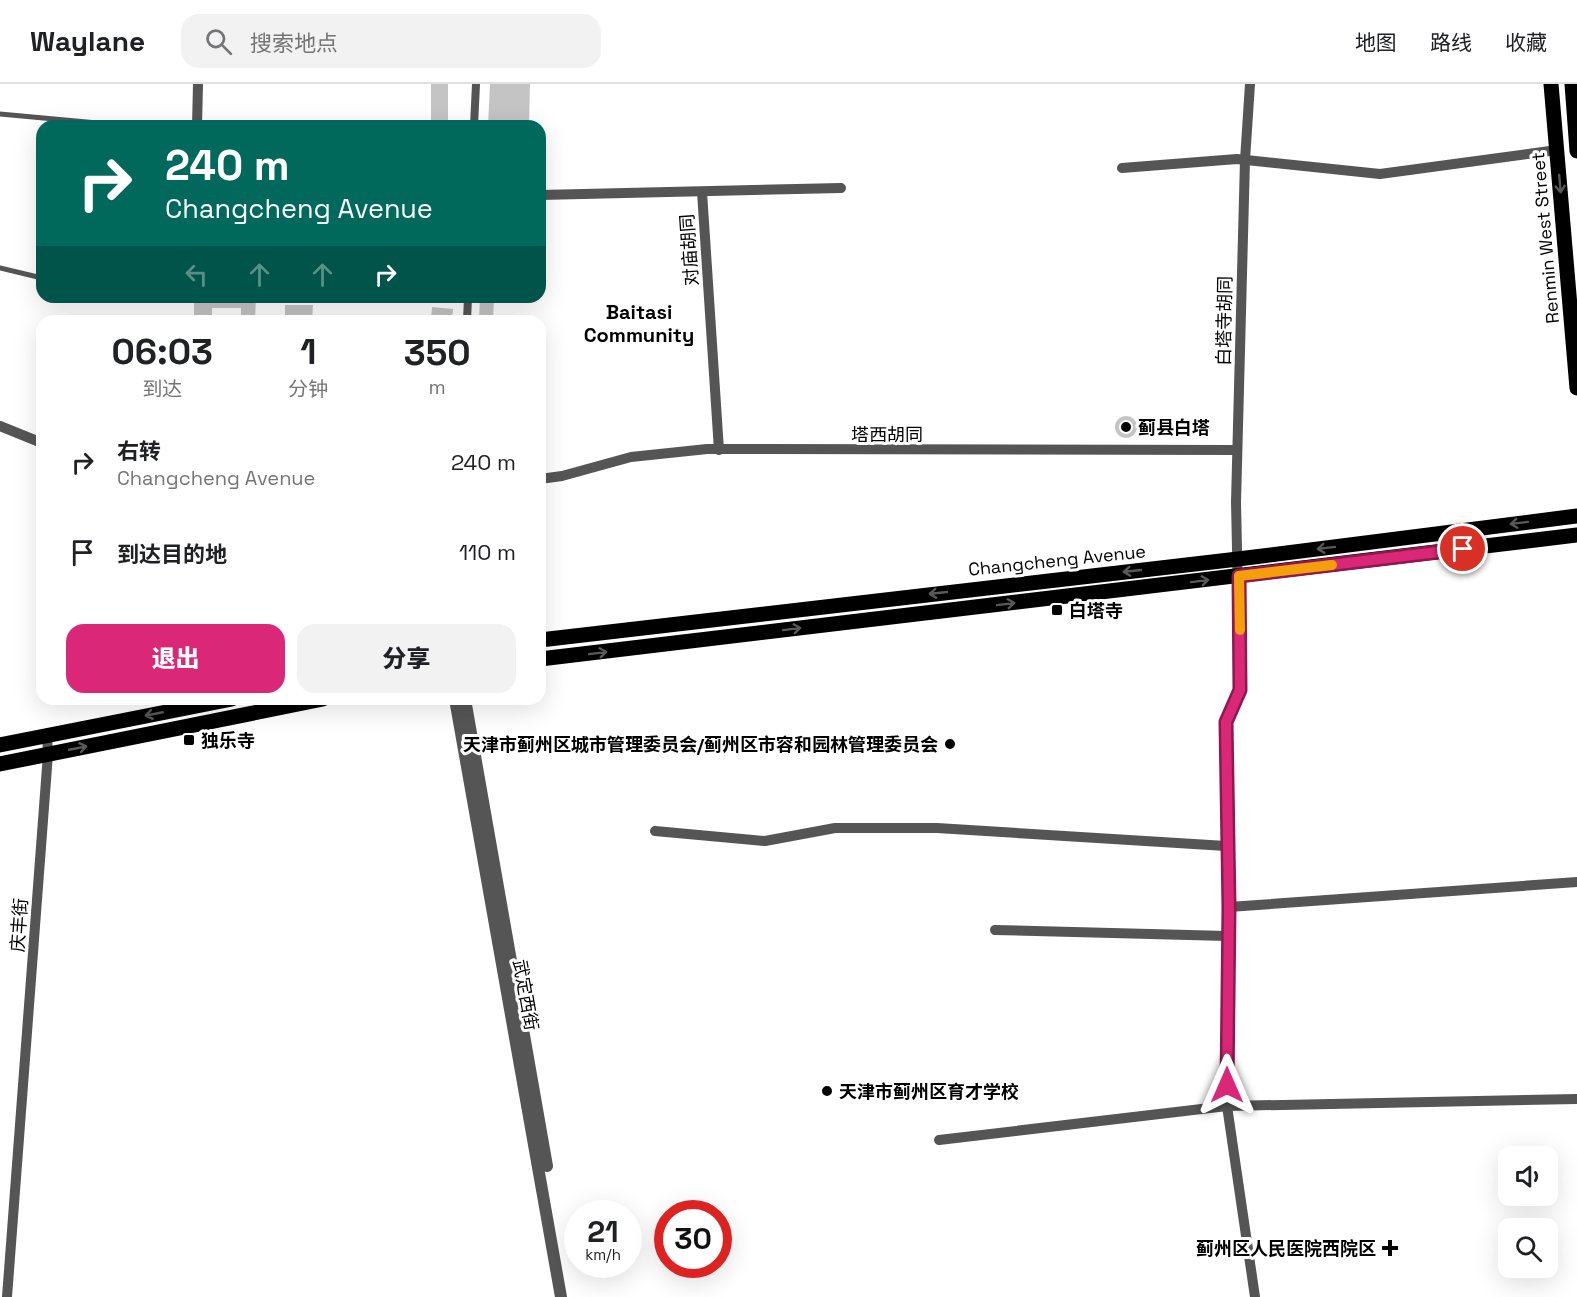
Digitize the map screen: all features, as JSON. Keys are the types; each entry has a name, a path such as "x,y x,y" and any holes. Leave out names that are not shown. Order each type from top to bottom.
{"main road":[{"name":"Renmin West Street","path":"1551,84 1577,388"},
{"path":"1572,84 1577,151"},
{"name":"Changcheng Avenue","path":"546,639 1238,559 1577,516"},
{"name":"Changcheng Avenue","path":"546,658 1577,535"},
{"path":"0,745 201,705"},
{"path":"0,764 293,705"}],"street":[{"path":"197,120 198,84"},
{"path":"474,120 476,84"},
{"name":"白塔寺胡同","path":"1250,84 1245,160 1237,450 1240,690 1226,722 1226,846 1229,907 1227,1106 1255,1297"},
{"path":"1122,168 1245,160 1380,174 1557,150"},
{"path":"546,195 841,188"},
{"name":"对庙胡同","path":"702,192 718,450"},
{"path":"0,426 36,441"},
{"name":"塔西胡同","path":"546,478 631,457 718,450 1237,450"},
{"name":"武定西街","path":"456,705 561,1297"},
{"name":"武定西街","path":"466,705 570,1297"},
{"name":"庆丰街","path":"7,1297 48,754 47,735"},
{"path":"655,831 765,841 835,828 937,828 1226,846"},
{"path":"1229,907 1577,882"},
{"path":"995,930 1227,936"},
{"path":"939,1140 1227,1106 1577,1099"}],"lane":[{"path":"0,114 65,120"},
{"path":"0,268 36,277"}],"building":[{"path":"431,84 448,84 448,120 431,120"},
{"path":"490,84 530,84 529,120 488,120"},
{"path":"194,303 256,303 255,315 241,315 241,308 212,308 212,315 194,315"},
{"path":"480,303 494,303 493,315 479,315"},
{"path":"285,305 313,305 312,315 285,315"},
{"path":"432,307 453,309 452,315 431,315"},
{"name":"蓟县白塔","path":"1126,416 1134,419 1137,427 1134,435 1126,438 1118,435 1115,427 1118,419"}],"slow traffic":[{"path":"1240,630 1239,576 1332,565"}],"place":[{"name":"蓟县白塔","path":"1126,427"},
{"name":"白塔寺","path":"1057,610"},
{"name":"独乐寺","path":"189,740"},
{"name":"天津市蓟州区城市管理委员会/蓟州区市容和园林管理委员会","path":"950,744"},
{"name":"天津市蓟州区育才学校","path":"827,1091"},
{"name":"蓟州区人民医院西院区","path":"1390,1248"}],"district":[{"name":"Baitasi Community","path":"639,324"}],"route":[{"path":"1227,1085 1229,907 1226,846 1226,722 1240,690 1239,576 1463,549"}]}
